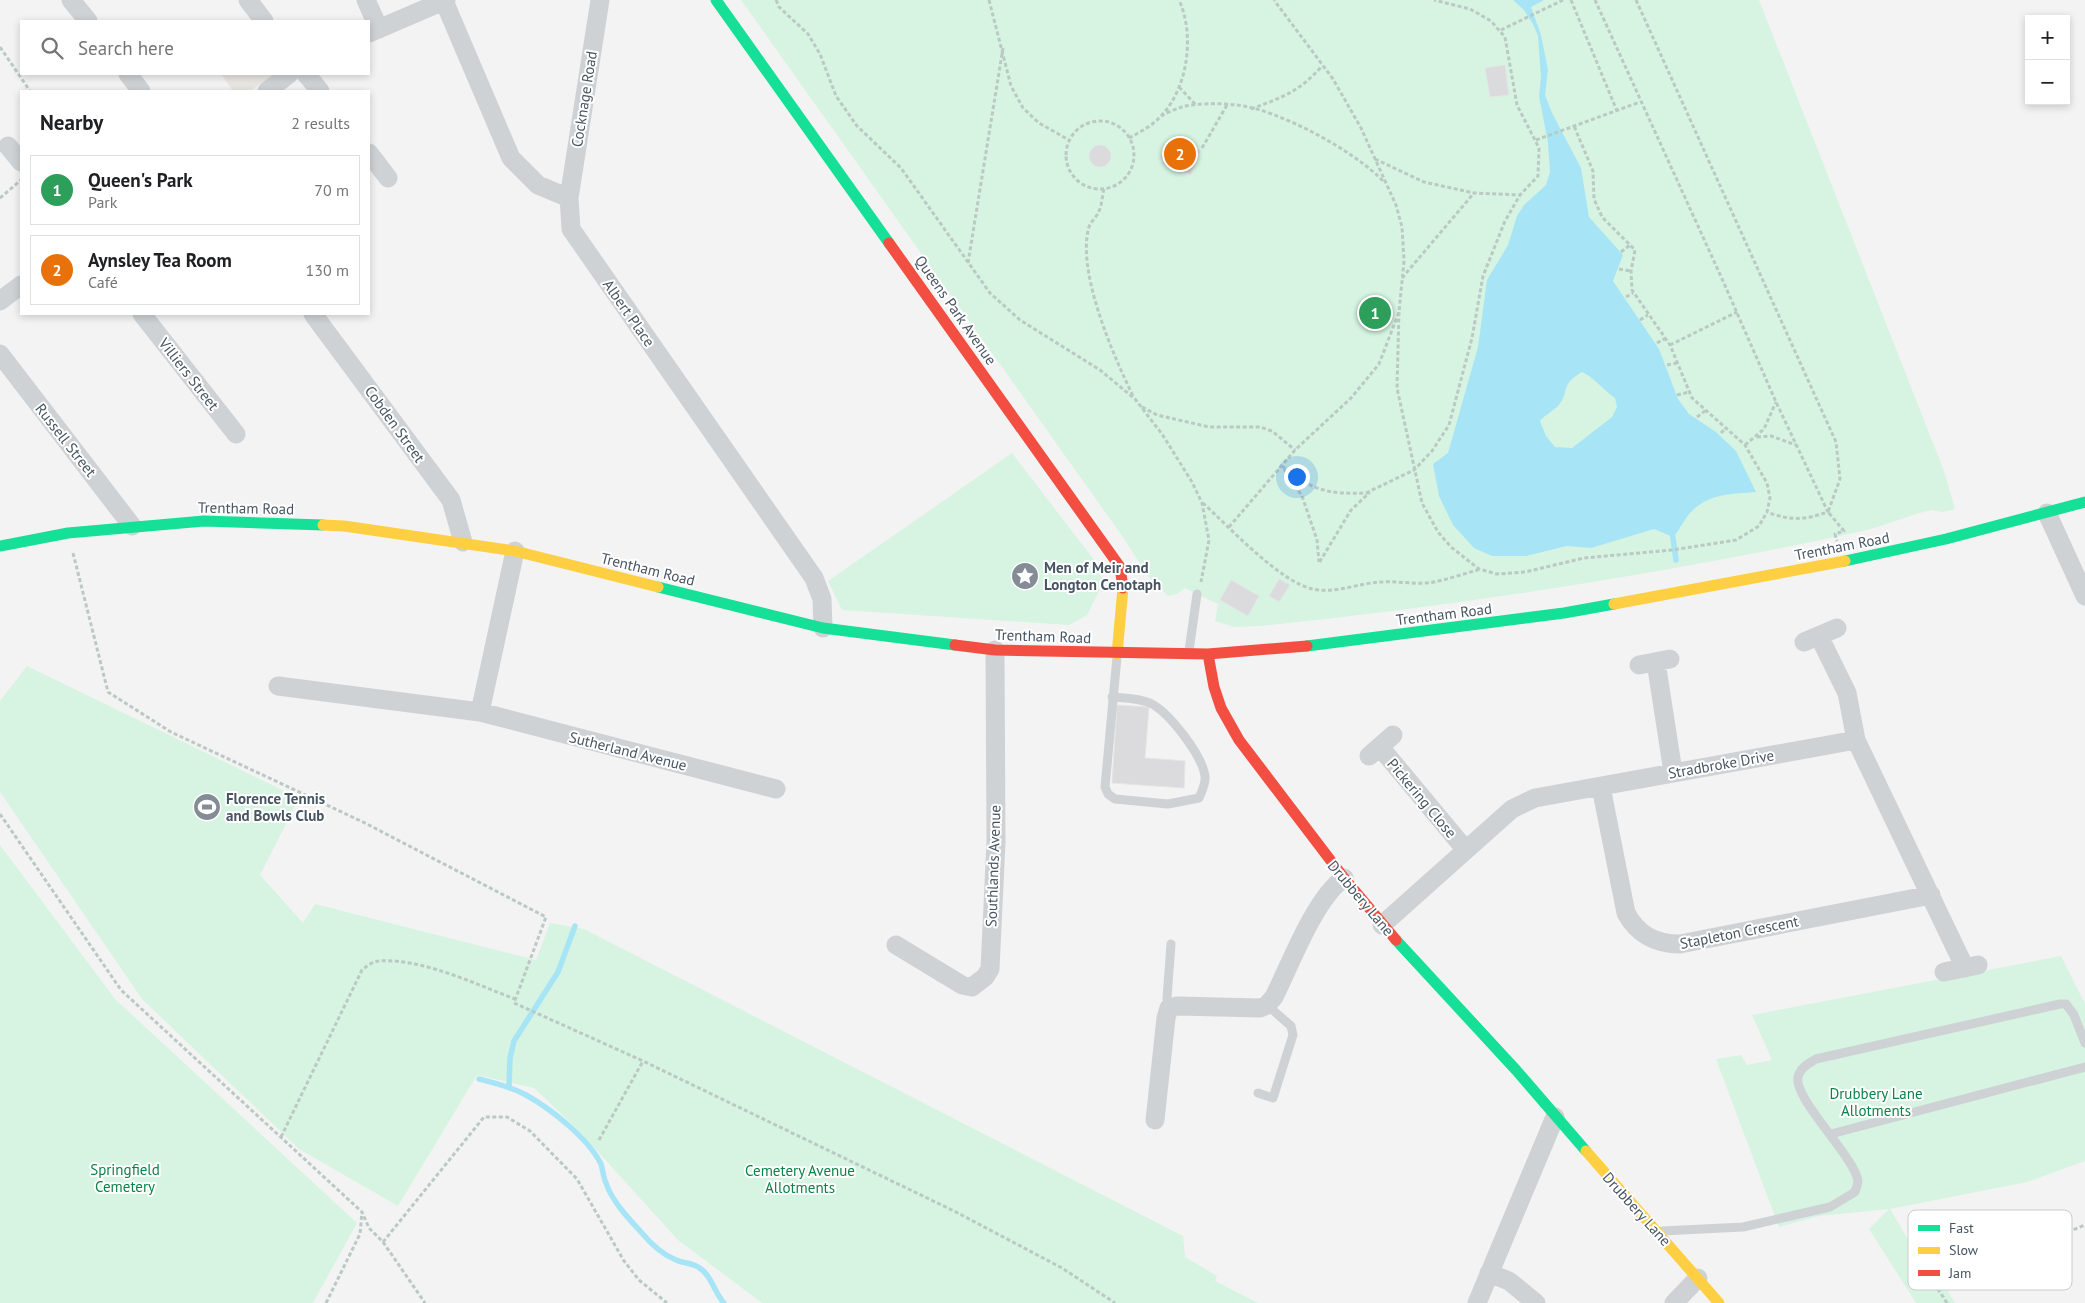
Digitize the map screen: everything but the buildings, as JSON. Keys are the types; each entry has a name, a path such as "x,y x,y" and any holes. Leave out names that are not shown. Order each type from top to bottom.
{"main road":[{"name":"Queens Park Avenue","path":"716,0 1120,567 1124,591 1117,654"},
{"name":"Trentham Road","path":"0,546 68,533 204,521 344,526 515,551 824,628 995,650 1117,654 1208,654 1325,645 1564,613 1842,562 1946,539 2085,502"},
{"name":"Drubbery Lane","path":"1208,654 1214,687 1221,708 1239,740 1344,878 1382,925 1516,1070 1554,1117 1719,1303"}],"street":[{"path":"71,0 87,20"},
{"path":"248,0 263,20"},
{"path":"366,0 374,31 445,0 512,158 538,185 569,198"},
{"name":"Cocknage Road","path":"569,198 600,0"},
{"path":"129,75 141,90"},
{"path":"268,90 288,75"},
{"path":"307,75 319,90"},
{"path":"8,146 20,161"},
{"path":"370,154 388,178"},
{"name":"Albert Place","path":"569,198 571,229 814,578 822,599 824,628"},
{"path":"0,301 20,286"},
{"name":"Villiers Street","path":"143,315 236,434"},
{"name":"Cobden Street","path":"314,315 451,500 463,542"},
{"name":"Russell Street","path":"0,354 132,526"},
{"path":"2047,513 2085,596"},
{"path":"480,712 515,551"},
{"path":"1837,628 1811,639 1847,693 1856,740 1931,895 1972,966 1944,972"},
{"name":"Southlands Avenue","path":"896,945 962,984 972,987 985,977 990,969 996,842 995,650"},
{"path":"1655,662 1673,772"},
{"name":"Sutherland Avenue","path":"278,686 480,712 776,789"},
{"name":"Stradbroke Drive","path":"1382,925 1465,849 1521,802 1673,772 1856,740"},
{"name":"Pickering Close","path":"1381,746 1465,849"},
{"name":"Stapleton Crescent","path":"1601,787 1626,914 1633,926 1656,941 1680,944 1931,895"},
{"path":"1155,1120 1166,1018 1169,1008 1177,1006 1260,1008 1267,1005 1274,998 1320,904 1336,884 1344,878"},
{"path":"1477,1303 1554,1117"},
{"path":"1490,1273 1509,1281 1531,1302"},
{"path":"1674,1303 1698,1278"}],"lane":[{"path":"1189,654 1197,594"},
{"path":"1112,697 1150,703 1161,709 1177,727 1196,754 1205,776 1204,789 1199,798 1168,804 1115,800 1108,794 1105,787 1112,697 1117,654"},
{"path":"1169,1008 1167,998 1171,944"},
{"path":"1657,1231 1743,1227 1830,1207 1851,1196 1858,1182 1853,1169 1801,1092 1797,1080 1798,1074 1806,1065 1816,1059 2060,1004 2066,1004 2070,1008 2085,1043"},
{"path":"1258,1093 1273,1098 1294,1035 1291,1026 1267,1005"},
{"path":"1830,1134 2085,1067"}],"path":[{"path":"776,0 779,7 808,34 820,54 836,96 857,126 901,168 990,293 1020,320 1100,370 1135,399"},
{"path":"990,0 1011,86 1023,108 1039,123 1069,140"},
{"path":"1161,116 1172,102 1179,88 1187,54 1188,31 1179,0"},
{"path":"1274,0 1322,66 1333,78 1361,128 1375,158 1388,187 1402,227 1404,261 1398,312 1397,388 1422,504 1429,520 1451,547 1479,569 1497,574 1525,572 1584,558 1667,550 1736,540 1759,526 1767,512 1770,498 1767,483 1744,445 1727,427 1705,411 1689,392 1670,345 1633,293 1631,271 1636,250 1602,217 1594,199 1593,172 1574,126"},
{"path":"1282,466 1304,483 1325,492 1366,493 1414,470 1432,451 1449,425 1472,338 1484,276 1505,221 1520,195 1538,176 1539,148 1517,105 1509,48 1501,30 1470,9 1450,2 1434,0"},
{"path":"1501,30 1524,17 1563,0"},
{"path":"1571,0 1617,111"},
{"path":"1595,0 1796,445 1828,512 1844,531 1835,534 1837,541"},
{"path":"1636,0 1836,442 1840,479 1828,512"},
{"path":"0,47 29,90"},
{"path":"968,263 1003,48"},
{"path":"1251,109 1283,97 1306,84 1322,66"},
{"path":"1179,88 1196,106"},
{"path":"1536,140 1640,102"},
{"path":"1129,138 1161,116 1182,107 1228,105 1251,109 1275,116 1305,129 1362,162 1388,187"},
{"path":"1202,148 1228,105"},
{"path":"1099,121 1111,123 1121,129 1129,138 1133,148 1130,170 1124,180 1115,186 1104,189 1084,185 1070,170 1066,161 1069,140 1082,127 1099,121"},
{"path":"1375,158 1424,182 1474,193 1520,195"},
{"path":"0,198 20,181"},
{"path":"1104,189 1099,212 1089,226 1088,233 1091,282 1102,326 1135,399 1162,434 1192,482 1202,503 1209,540 1205,574 1197,594"},
{"path":"1402,278 1474,193"},
{"path":"1621,252 1630,245"},
{"path":"1619,269 1631,271"},
{"path":"1626,297 1633,293"},
{"path":"1229,527 1295,450 1351,398 1378,364 1398,312"},
{"path":"1670,345 1737,312"},
{"path":"1640,320 1648,315"},
{"path":"1656,342 1666,338"},
{"path":"1667,365 1678,363"},
{"path":"1677,395 1689,392"},
{"path":"1744,445 1756,437 1770,418 1776,402"},
{"path":"1139,405 1157,415 1209,427 1260,427 1272,431 1295,450"},
{"path":"1697,417 1705,411"},
{"path":"1720,433 1727,427"},
{"path":"1756,437 1771,436 1796,445"},
{"path":"1282,466 1302,496 1317,540 1319,563 1351,510 1369,493 1366,493"},
{"path":"1202,503 1270,564 1295,582 1313,589 1342,589 1372,582 1426,583 1479,569"},
{"path":"1767,512 1786,519 1808,519 1828,512"},
{"path":"68,533 108,692 171,732 364,822 546,917 514,1003 643,1061 954,1211 1062,1268 1115,1303"},
{"path":"0,814 121,990 362,1212 369,1228 383,1242 425,1303"},
{"path":"280,1137 362,970 370,964 378,961 407,963 442,972 515,999"},
{"path":"599,1140 643,1061"},
{"path":"383,1242 484,1117 507,1117 530,1131 577,1179 624,1261 638,1280 667,1303"},
{"path":"326,1303 360,1234 362,1212"},
{"path":"2072,1230 2085,1225"},
{"path":"1939,1290 1947,1303"}],"shaded area":[{"path":"222,75 273,75 251,90 232,90"}],"green space":[{"path":"741,0 1759,0 1944,471 1955,509 1943,512 1932,510 1863,531 1789,547 1564,587 1337,618 1261,626 1234,627 1215,621 1218,604 1185,588 1177,594 1168,596 1149,577 1120,533"},
{"path":"1012,453 1098,565 1103,583 1087,615 1069,625 842,610 828,581"},
{"name":"Cemetery Avenue Allotments","path":"27,666 299,798 260,875 303,923 315,904 536,960 550,923 584,929 1183,1236 1185,1257 1217,1276 1215,1281 1258,1303 762,1303 678,1240 580,1132 534,1088 477,1075 398,1206 299,1149 142,999 0,792 0,701"},
{"name":"Springfield Cemetery","path":"0,845 115,999 357,1223 313,1303 0,1303"},
{"name":"Drubbery Lane Allotments","path":"2061,956 2085,1004 2085,1161 2027,1182 1890,1209 1908,1239 1908,1290 1947,1290 1955,1303 1916,1303 1869,1229 1889,1209 1819,1216 1779,1227 1716,1059 1741,1055 1747,1065 1772,1060 1752,1015"}],"water":[{"path":"1513,0 1544,0 1531,7 1541,35 1548,70 1545,95 1552,113 1581,168 1589,217 1623,255 1613,281 1659,349 1678,399 1689,414 1716,432 1736,451 1756,492 1730,494 1706,501 1691,512 1673,537 1654,529 1591,548 1567,546 1526,556 1492,556 1474,548 1453,525 1439,496 1433,464 1448,453 1478,347 1487,280 1508,245 1517,216 1524,205 1546,185 1550,172 1548,143 1539,96 1541,77 1538,36 1524,10","holes":["1582,372 1615,398 1617,407 1612,417 1572,448 1555,447 1546,436 1540,421 1562,401 1570,381"]}],"waterway":[{"path":"1672,531 1676,560"},
{"path":"509,1087 510,1058 514,1041 558,972 575,926"},
{"path":"479,1079 521,1092 546,1108 578,1134 595,1154 601,1164 605,1181 612,1196 631,1221 661,1252 702,1270 724,1303"}],"traffic: fast":[{"path":"716,0 889,243"},
{"path":"1845,561 1946,539 2085,502"},
{"path":"0,546 68,533 204,521 323,525"},
{"path":"658,587 823,628 955,645"},
{"path":"1307,646 1564,613 1614,604"},
{"path":"1396,940 1516,1070 1586,1151"}],"traffic: slow":[{"path":"323,525 344,526 515,551 658,587"},
{"path":"1614,604 1845,561"},
{"path":"1117,654 1123,588"},
{"path":"1586,1151 1719,1303"}],"traffic: jam":[{"path":"889,243 1120,567 1123,588"},
{"path":"955,645 995,650 1208,654 1307,646"},
{"path":"1208,654 1214,687 1221,708 1239,740 1344,878 1396,940"}],"place":[{"name":"Aynsley Tea Room","path":"1180,154"},
{"name":"Queen's Park","path":"1375,313"},
{"name":"Men of Meir and Longton Cenotaph","path":"1025,576"},
{"name":"Florence Tennis and Bowls Club","path":"207,807"}]}
